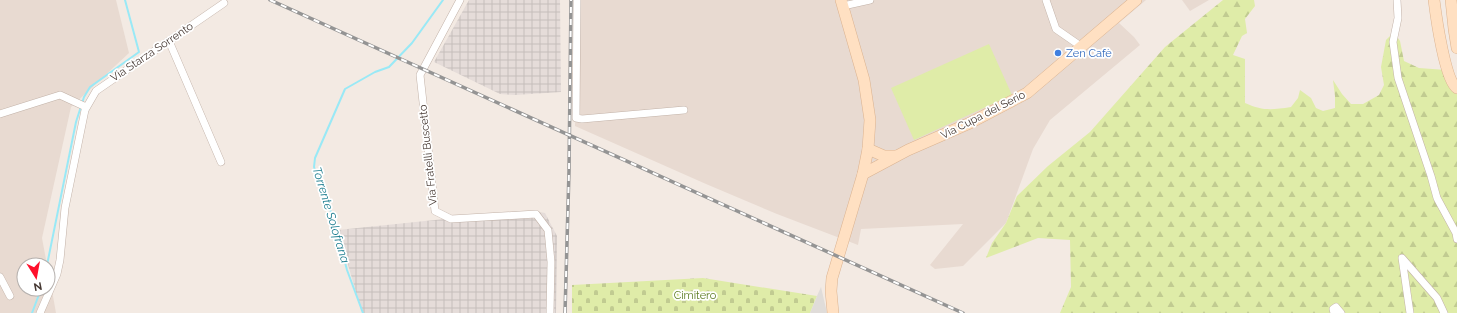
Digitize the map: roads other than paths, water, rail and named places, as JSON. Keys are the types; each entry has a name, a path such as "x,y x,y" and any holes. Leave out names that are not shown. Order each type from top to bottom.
{"street":[{"name":"Via Fratelli Buscetto","path":"460,0 420,75 435,211 451,218 536,214 548,230 551,262 550,313"},
{"path":"577,0 576,118 582,120 684,110"},
{"path":"832,313 832,278 863,174 868,149 870,120 867,93 842,3 870,0"},
{"path":"1046,0 1056,29 1082,47"},
{"name":"Via Cupa del Serio","path":"863,174 895,156 970,123 1027,93 1136,0"},
{"path":"1397,0 1398,18 1394,29 1393,42 1398,78 1437,198 1456,233 1457,238"},
{"path":"1434,0 1438,33 1450,77 1453,85 1457,88"},
{"path":"1451,0 1457,48"},
{"name":"Via Starza Sorrento","path":"40,313 57,274 60,260 65,208 83,106 96,90 224,3"},
{"path":"169,41 221,162"},
{"path":"0,114 60,95 83,106"},
{"path":"868,149 884,156 895,156"},
{"path":"1410,313 1402,258 1437,298 1444,313"},
{"path":"0,277 10,296"},
{"path":"1334,313 1333,309 1336,307 1341,313"}],"waterway":[{"name":"Torrente Solofrana","path":"49,257 76,122 84,97 90,87 139,52 125,0"},
{"name":"Torrente Solofrana","path":"363,313 347,270 334,220 314,167 315,158 345,89 375,72 389,67 412,43 443,0"},
{"name":"Torrente Solofrana","path":"32,313 38,297"}],"railway":[{"path":"270,0 963,313"},
{"path":"565,313 569,171 571,0"}],"place":[{"name":"Zen Cafè","path":"1058,53"}],"park label":[{"name":"Cimitero","path":"695,295"}]}
